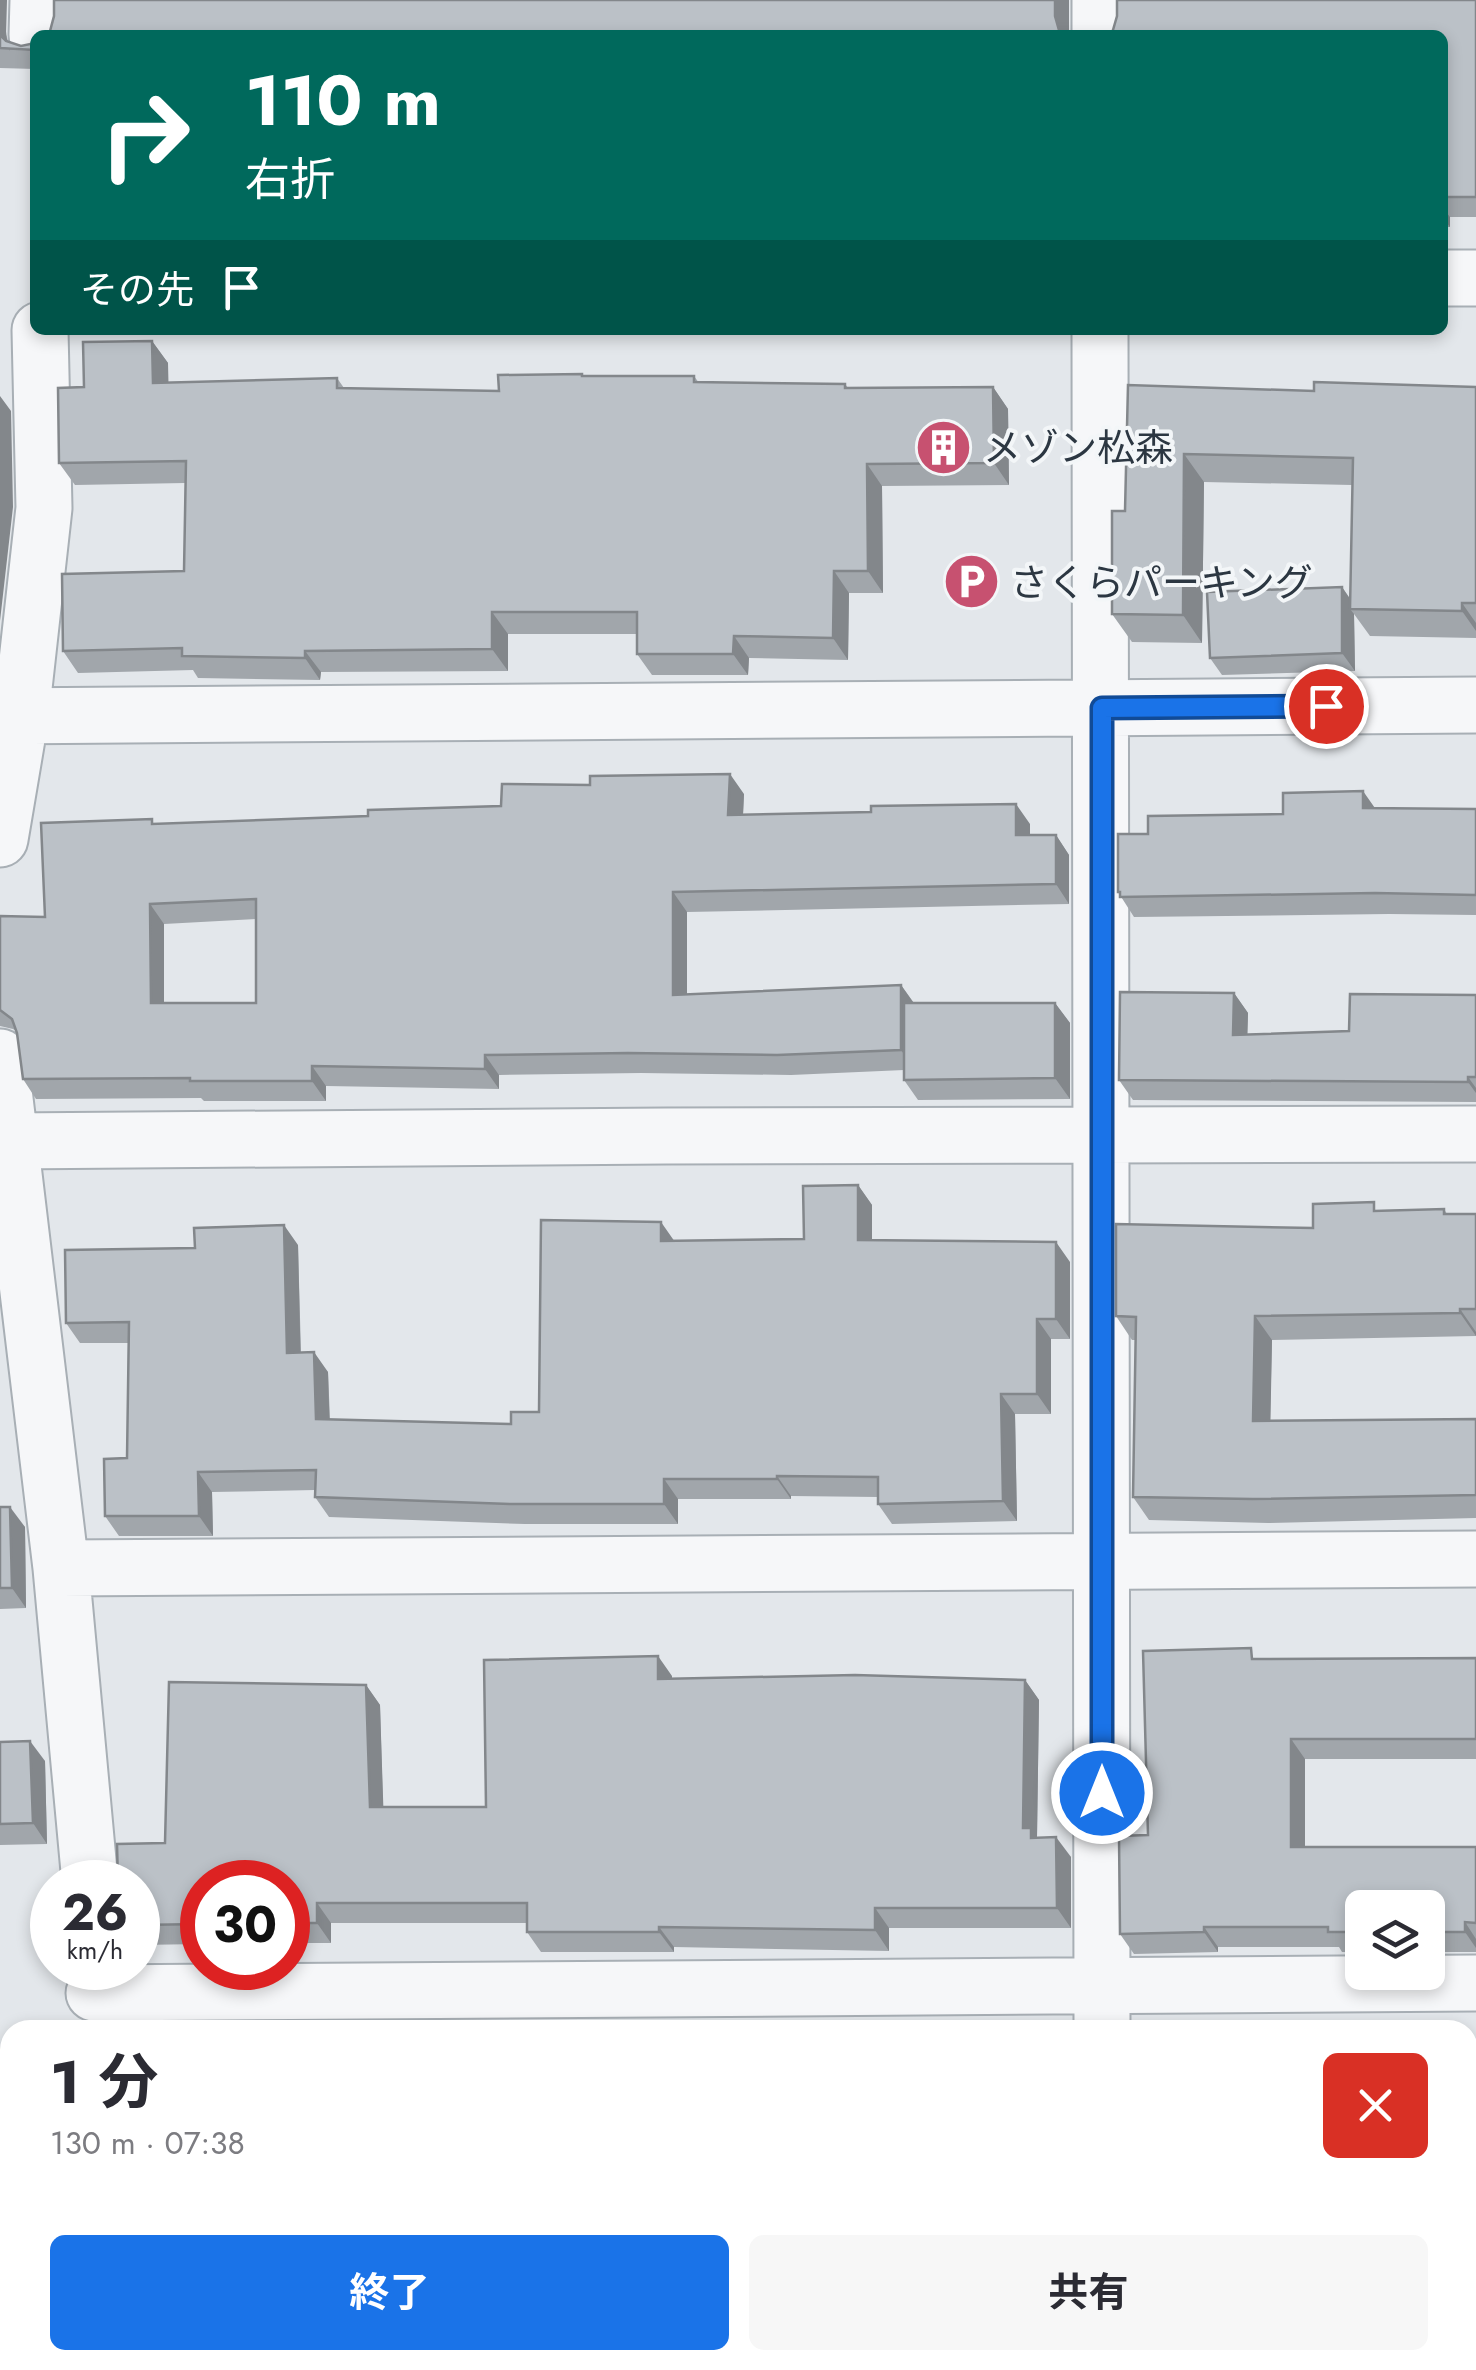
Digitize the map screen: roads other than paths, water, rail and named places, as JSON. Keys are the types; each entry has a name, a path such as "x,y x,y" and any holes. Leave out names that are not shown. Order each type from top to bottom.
{"street":[{"path":"37,30 38,0"},
{"path":"1100,0 1100,30"},
{"path":"1448,278 1476,278"},
{"path":"0,839 10,716 44,508 40,335"},
{"path":"1100,335 1102,2008"},
{"path":"10,716 1476,705"},
{"path":"0,1057 62,1568 88,1860"},
{"path":"9,1141 1476,1134"},
{"path":"62,1568 1476,1559"},
{"path":"91,1997 1102,2008 1476,1982"}],"place":[{"name":"メゾン松森","path":"944,447"},
{"name":"さくらパーキング","path":"971,582"}]}
